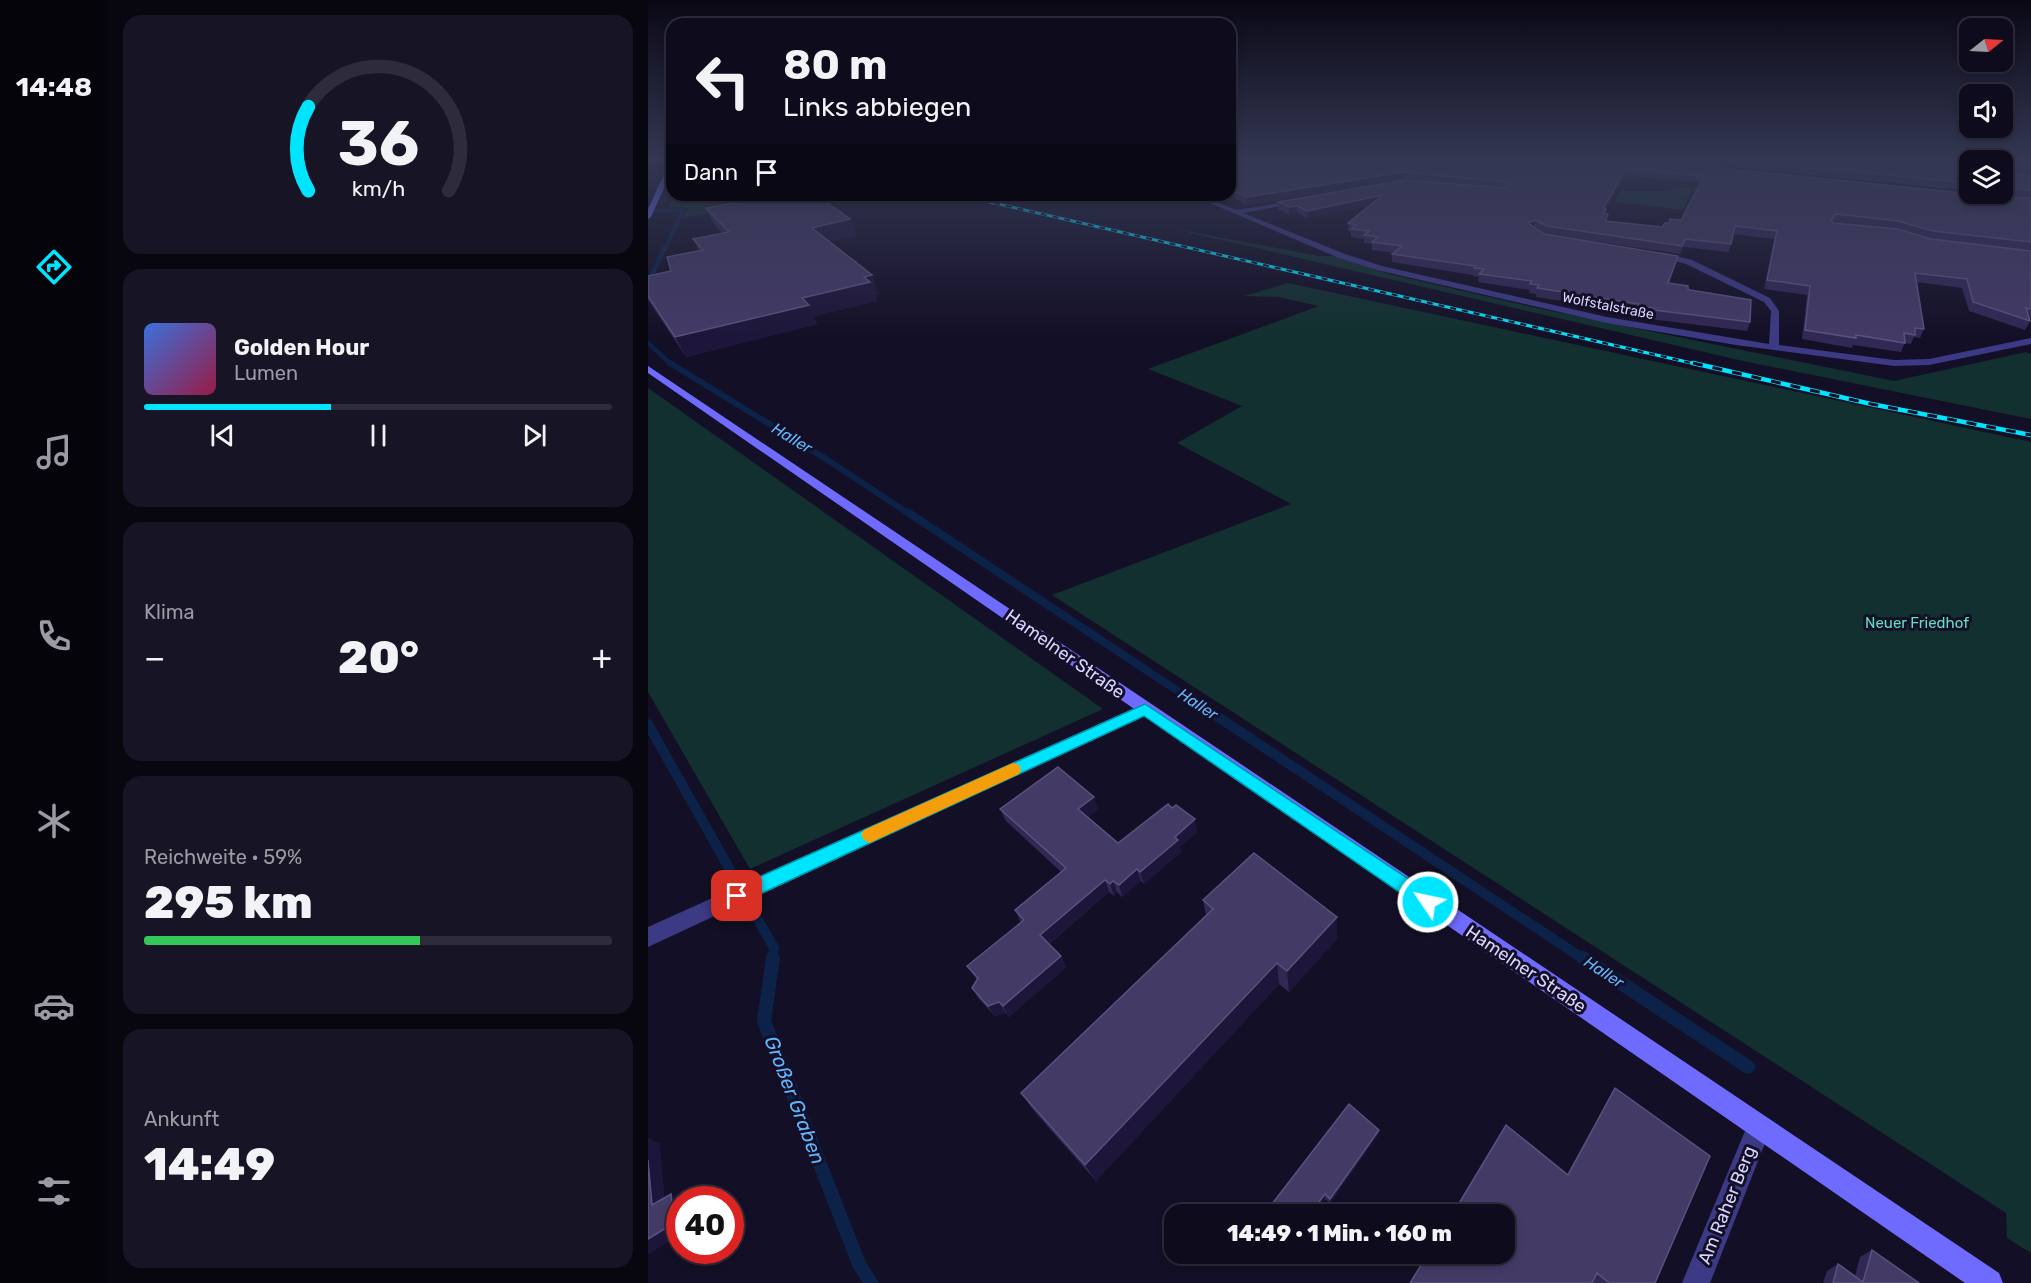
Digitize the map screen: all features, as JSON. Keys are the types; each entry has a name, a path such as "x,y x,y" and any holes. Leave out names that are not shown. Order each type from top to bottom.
{"street":[{"name":"Wolfstalstraße","path":"1250,218 1342,256 1380,268 1607,320 1774,347 1906,363 1929,362 2031,341"},
{"path":"1654,253 1689,262 1767,300 1775,311 1774,347"},
{"name":"Hamelner Straße","path":"648,369 1989,1283"},
{"path":"648,937 1145,709"},
{"name":"Am Raher Berg","path":"1696,1283 1759,1128"}],"green space":[{"path":"1165,227 1319,256 1334,256 1389,274 1532,307 1894,381 2026,352 2031,354 2031,419 1743,361"},
{"name":"Neuer Friedhof","path":"1288,283 2031,442 2031,1253 2007,1238 2006,1213 1052,595 1291,504 1177,443 1242,406 1148,369 1319,306 1278,297 1244,296"},
{"path":"648,388 1103,709 750,869 648,692"}],"building":[{"path":"715,218 848,218 850,219 812,228 872,275 864,277 870,282 802,298 809,305 675,337 648,296 648,276 671,271 667,257 703,250 693,239 729,232"},
{"path":"1354,218 1606,218 1605,221 1662,227 1665,223 1669,223 1670,219 1681,220 1682,218 1833,218 1831,220 1833,223 1897,229 1931,239 2031,251 2031,309 2026,308 2030,321 1973,302 1967,279 1915,273 1924,329 1915,328 1915,335 1904,333 1905,343 1805,330 1810,286 1767,280 1777,231 1735,226 1731,244 1685,239 1682,246 1547,226 1535,220 1528,223 1544,234 1678,256 1668,283 1688,286 1690,290 1751,300 1750,322 1653,310 1654,308 1638,306 1639,304 1537,288 1539,285 1530,284 1532,281 1479,274 1484,269 1474,268 1475,266 1392,254 1402,246 1372,242 1378,237 1364,235 1369,231 1351,229 1356,225 1348,223"},
{"path":"1870,218 2031,218 2031,242 1933,231 1898,221"},
{"path":"1058,767 1094,797 1078,809 1118,843 1168,804 1172,808 1176,805 1195,819 1175,837 1178,840 1140,872 1137,869 1119,885 1113,881 1110,884 1105,880 1040,935 1061,956 1003,1006 999,1002 988,1006 972,988 978,978 967,966 1024,920 1015,910 1066,868 1000,809"},
{"path":"1254,853 1337,917 1287,971 1277,963 1085,1165 1021,1093 1213,909 1203,900"},
{"path":"1615,1088 1710,1156 1655,1283 1609,1283 1597,1273 1592,1283 1410,1283 1422,1264 1515,1264 1515,1204 1459,1204 1506,1125 1568,1175"},
{"path":"1349,1104 1379,1130 1330,1199 1325,1194 1317,1204 1272,1204"},
{"path":"648,1160 652,1205 666,1197 666,1228 648,1239"},
{"path":"1872,1250 1919,1283 1833,1283 1838,1264 1863,1282"}],"waterway":[{"name":"Haller","path":"665,249 679,218"},
{"name":"Haller","path":"648,284 665,247"},
{"name":"Haller","path":"648,343 672,365"},
{"name":"Haller","path":"670,363 823,457 911,515"},
{"name":"Haller","path":"909,513 1205,709"},
{"name":"Haller","path":"1203,707 1585,960"},
{"name":"Großer Graben","path":"648,724 774,948 772,960"},
{"name":"Großer Graben","path":"773,958 764,1021 859,1264 871,1283"},
{"name":"Haller","path":"1583,958 1748,1067"}],"railway":[{"path":"1059,218 1700,365"},
{"path":"1693,363 1871,404 2031,435"}],"slow traffic":[{"path":"870,835 1013,770"}],"route":[{"path":"737,896 1145,709 1428,902"}]}
